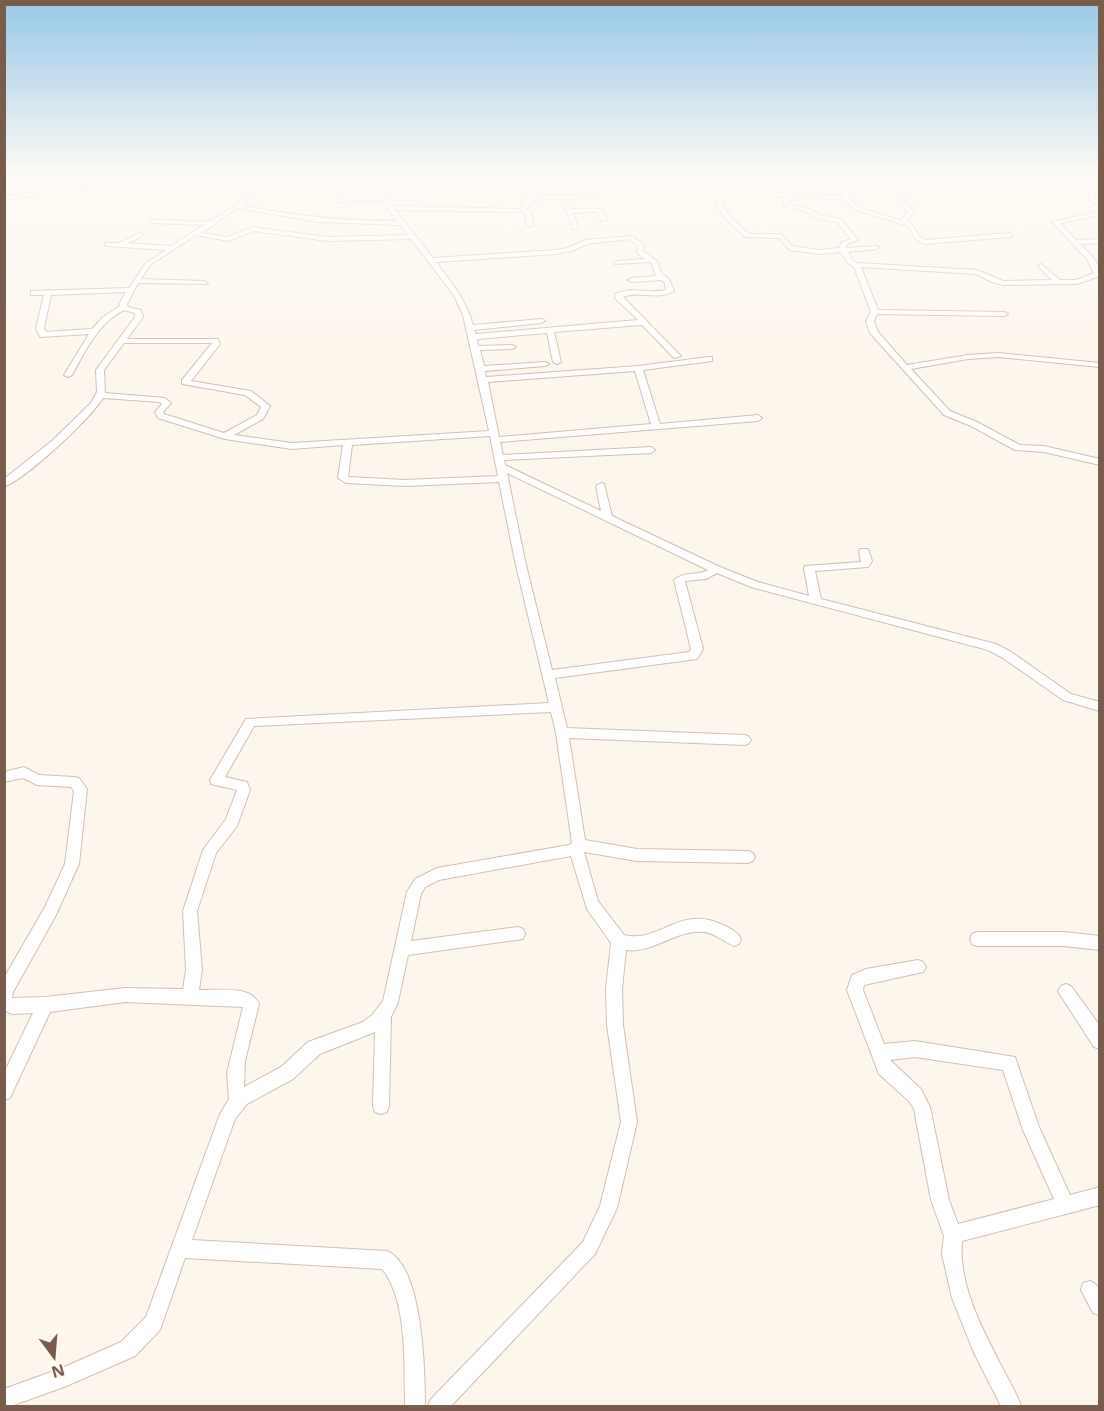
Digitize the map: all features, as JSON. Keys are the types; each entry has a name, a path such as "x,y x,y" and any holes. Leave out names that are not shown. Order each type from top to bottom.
{"street":[{"path":"120,245 126,242"},
{"path":"68,375 96,331 116,310 123,307 135,281 148,264 184,242"},
{"path":"417,242 458,297 472,333 482,374 489,435 500,462 562,733 571,849 592,904 618,944 615,971 615,1025 629,1122 608,1208 589,1248 438,1407"},
{"path":"431,260 570,250 586,242"},
{"path":"637,242 642,247 639,252 653,260 656,265 654,270 659,278"},
{"path":"786,242 792,249 815,252 876,247"},
{"path":"848,242 843,243 842,250 850,262 857,266 977,272 990,280 1003,283 1077,282 1098,276 1090,258 1075,242"},
{"path":"857,242 862,248"},
{"path":"106,244 173,248"},
{"path":"1090,258 1100,259"},
{"path":"617,263 653,260"},
{"path":"857,266 875,312"},
{"path":"1041,266 1058,282"},
{"path":"632,280 659,278 667,280 670,291 667,293 618,295 677,356"},
{"path":"135,281 204,283"},
{"path":"34,293 130,290"},
{"path":"48,292 40,328 43,335 96,331"},
{"path":"4,484 84,417 100,395 98,377 100,369 139,314 123,307"},
{"path":"875,312 1004,314"},
{"path":"875,312 870,321 874,333 947,413 974,423 1018,448 1044,450 1100,462"},
{"path":"472,333 541,321"},
{"path":"472,333 550,331 645,322"},
{"path":"550,331 557,362"},
{"path":"121,341 215,341 216,344 185,382 248,393 266,406 260,417 225,436"},
{"path":"475,348 512,347"},
{"path":"907,367 968,357 999,355 1100,365"},
{"path":"482,374 638,368 709,359"},
{"path":"699,361 707,372"},
{"path":"482,374 545,364"},
{"path":"638,368 656,426"},
{"path":"100,395 162,400 167,403 159,412 161,416 225,436 292,446 656,426 758,418"},
{"path":"348,443 343,478 346,480 405,483 503,479"},
{"path":"500,462 651,450"},
{"path":"500,462 607,517 755,585 992,647 1067,697 1100,707"},
{"path":"601,486 607,517"},
{"path":"816,602 809,568 864,565 867,561 864,551"},
{"path":"548,675 693,656 697,649 679,580 686,577 705,577 716,569"},
{"path":"190,996 194,970 189,911 210,850 232,822 244,790 242,786 216,780 250,722 556,707"},
{"path":"562,733 745,740"},
{"path":"4,777 24,772 37,780 75,782 81,789 72,864 50,912 6,990 4,1000 12,1006 45,1005 125,995 245,999 251,1004 233,1080 237,1099"},
{"path":"4,1399 85,1368 138,1342 153,1323 228,1114 237,1099 278,1080 311,1050 371,1027 382,1016 390,1002 414,892 428,877 571,849 637,855 748,857"},
{"path":"618,944 634,943 700,925 711,927 734,939"},
{"path":"401,949 518,934"},
{"path":"977,939 1064,939 1100,943"},
{"path":"918,967 866,976 857,980 855,990 885,1068 915,1095 922,1107 940,1200 953,1236 950,1253 955,1276 972,1325 1011,1407"},
{"path":"1066,991 1100,1041"},
{"path":"4,1092 45,1005"},
{"path":"381,1106 382,1016"},
{"path":"879,1053 915,1049 1010,1063 1031,1130 1065,1203"},
{"path":"953,1236 964,1230 1100,1196"},
{"path":"180,1249 387,1260 397,1273 407,1310 414,1361 415,1407"}]}
